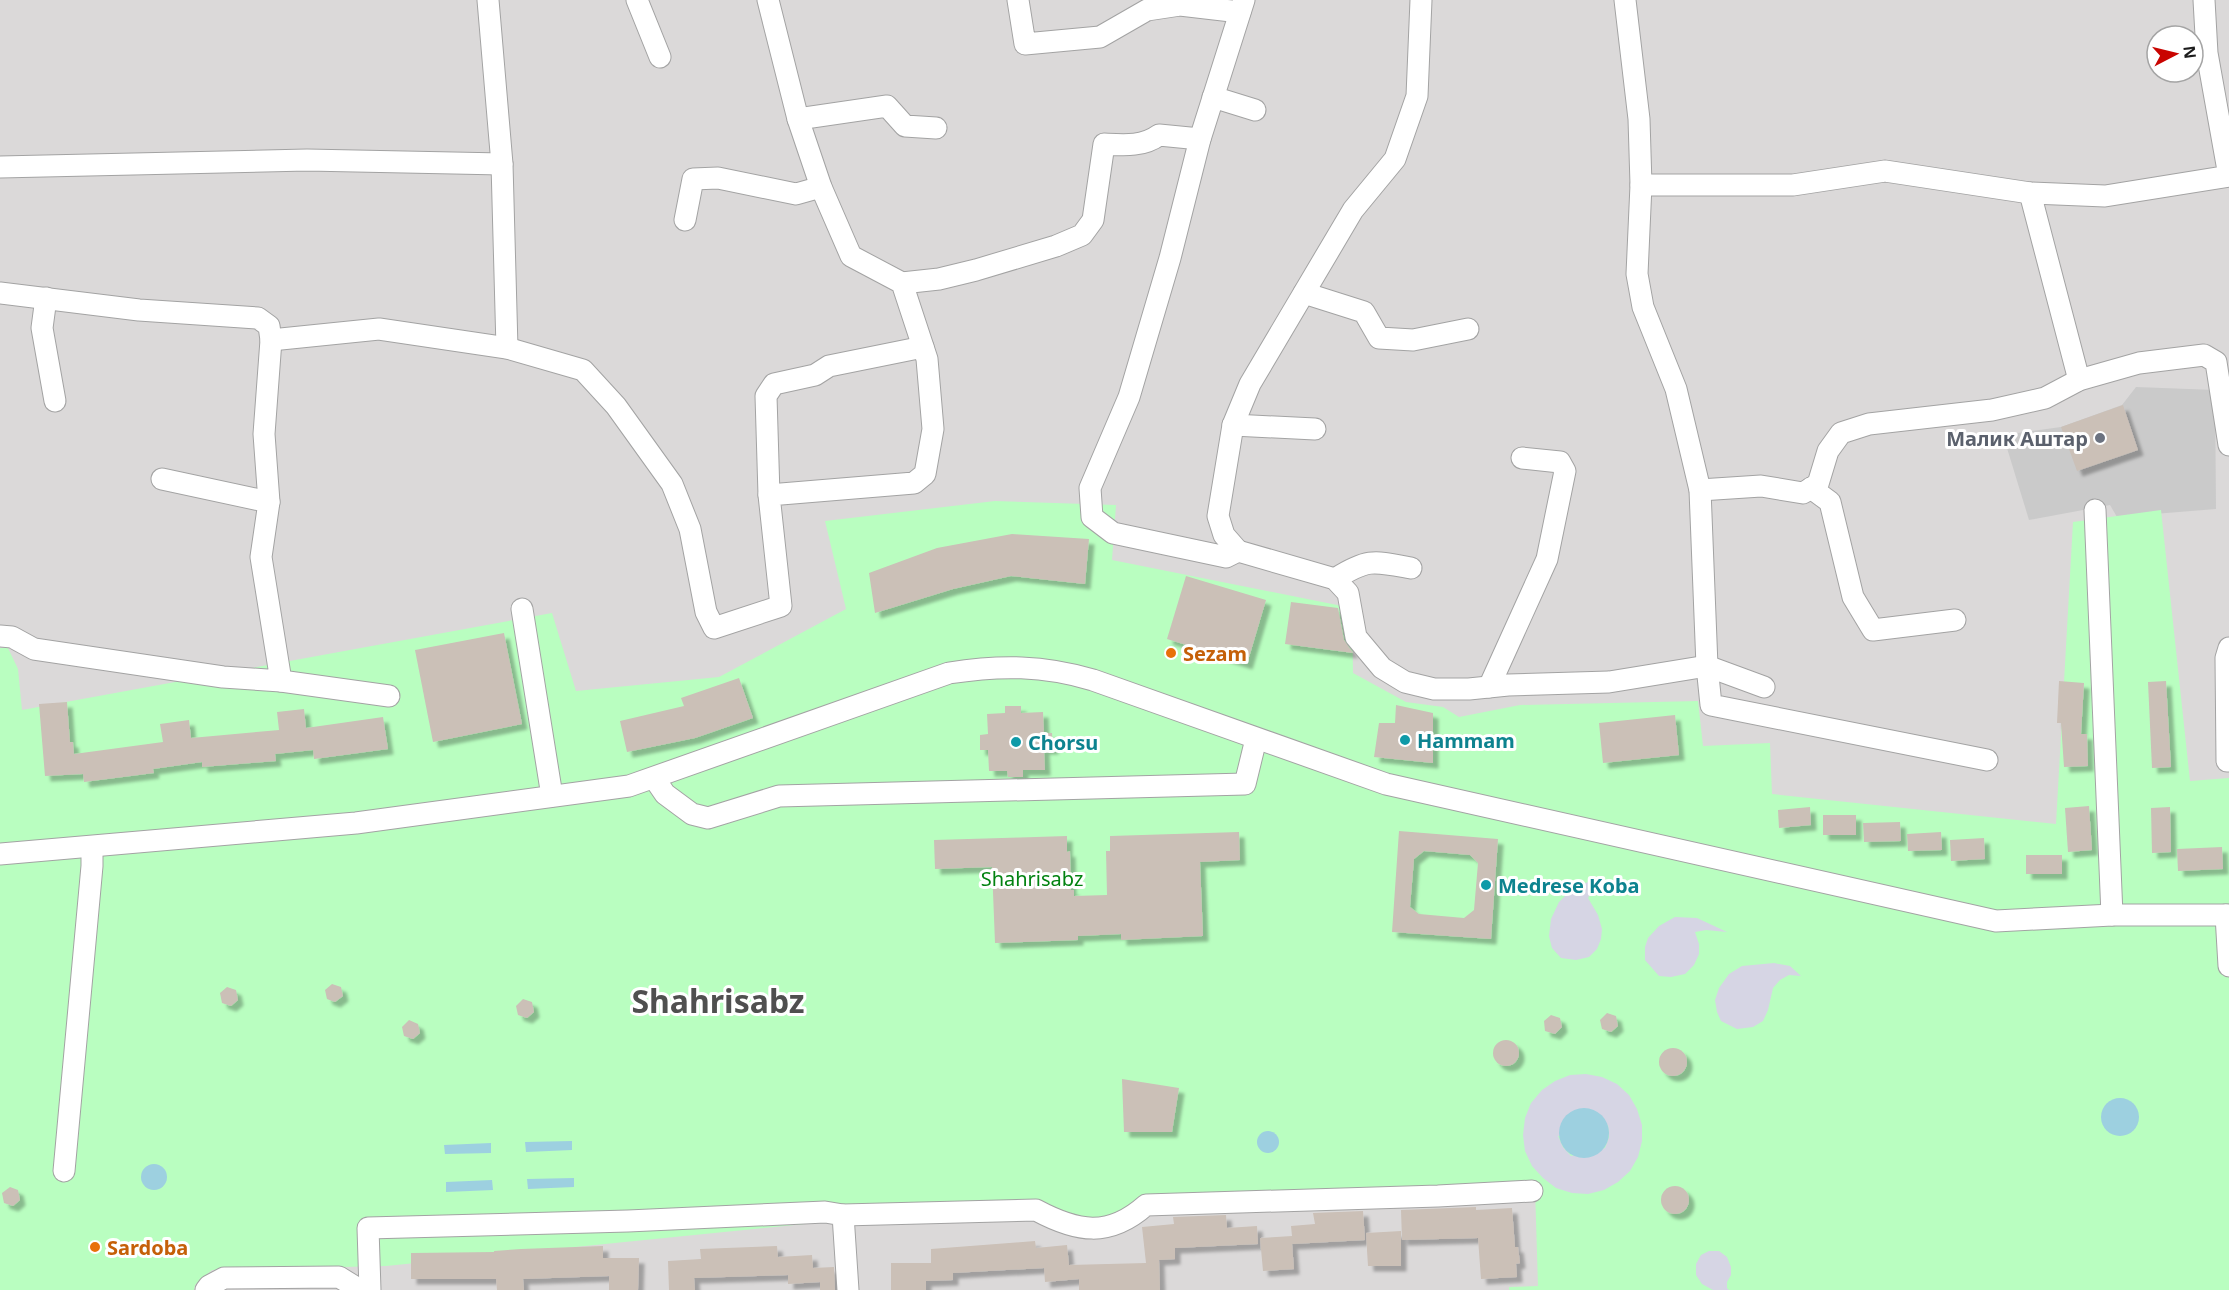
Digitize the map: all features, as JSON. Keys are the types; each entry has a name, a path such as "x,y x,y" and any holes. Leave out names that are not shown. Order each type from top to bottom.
{"street":[{"path":"488,0 502,164 507,348"},
{"path":"637,0 660,57"},
{"path":"768,0 798,119 821,187 851,256 902,283 939,279 976,270 1056,246 1082,235 1093,220 1104,144 1125,146 1151,141 1159,135 1200,138"},
{"path":"1018,0 1025,44 1100,37 1147,10 1180,5 1242,6 1200,138 1170,258 1129,397 1090,488 1092,517 1113,533 1226,557 1238,551"},
{"path":"1421,0 1417,96 1395,159 1353,210 1250,384 1233,425 1218,516 1224,535 1238,551 1335,579 1348,593 1356,637 1382,668 1405,682 1434,689 1609,682 1707,666 1764,687"},
{"path":"1625,0 1639,119 1641,185 1637,274 1643,307 1676,389 1700,490 1707,666 1711,705 1987,760"},
{"path":"1641,185 1793,185 1885,171 2030,192 2105,196 2229,176 2207,53 2204,0"},
{"path":"1213,97 1255,110"},
{"path":"798,119 887,106 905,126 936,129"},
{"path":"0,167 307,160 502,164"},
{"path":"685,220 693,179 718,178 796,194 821,187"},
{"path":"2030,192 2079,380"},
{"path":"769,495 914,483 925,474 933,429 927,359 902,283"},
{"path":"0,293 140,310 258,318 269,326 272,340 264,434 269,501 261,557 281,681"},
{"path":"1304,293 1364,312 1379,338 1413,340 1468,329"},
{"path":"46,298 42,328 55,401"},
{"path":"272,340 379,329 507,348 584,370 616,406 672,484 690,529 706,612 714,628 781,606 769,495 766,396 774,384 815,375 829,366 923,347"},
{"path":"1700,490 1761,486 1803,493 1818,484 1828,451 1841,433 1869,424 1992,410 2045,398 2079,380 2139,363 2204,355 2216,362 2229,445"},
{"path":"1233,425 1315,429"},
{"path":"1489,687 1547,559 1565,471 1560,462 1522,458"},
{"path":"162,478 269,501"},
{"path":"1811,488 1830,501 1852,597 1874,630 1955,620"},
{"path":"2095,510 2112,915"},
{"path":"1335,579 1350,569 1373,561 1411,568"},
{"path":"522,609 552,796"},
{"path":"0,636 12,637 34,649 223,677 281,681 389,696"},
{"path":"2229,648 2226,658 2227,761 2229,760"},
{"path":"0,854 356,823 629,786 949,673 985,668 1020,667 1064,671 1386,784 1996,921 2112,915 2228,915 2229,966"},
{"path":"654,778 665,794 692,814 708,818 779,796 1245,784 1256,739"},
{"path":"64,1171 92,847"},
{"path":"370,1290 368,1228 628,1221 825,1212 843,1215 1036,1210 1056,1221 1074,1227 1093,1229 1118,1225 1133,1217 1146,1205 1532,1191"},
{"path":"843,1215 848,1290"},
{"path":"206,1290 225,1278 339,1277 360,1290"}],"shaded area":[{"path":"0,0 2229,0 2229,1290 0,1290"},
{"path":"2136,387 2215,390 2216,509 2117,517 2110,505 2029,520 2003,435 2061,427 2122,405"},
{"path":"1615,881 1591,893 1588,898 1598,915 1602,929 1597,949 1589,957 1576,960 1561,958 1552,948 1549,936 1551,919 1559,902 1573,888 1588,882"},
{"path":"1675,917 1697,918 1727,932 1706,930 1695,932 1699,954 1694,965 1685,974 1671,977 1659,976 1645,960 1645,947 1648,938 1659,926"},
{"path":"1774,963 1790,966 1801,976 1789,975 1773,988 1763,1021 1753,1027 1737,1029 1721,1021 1715,1000 1719,988 1729,974 1742,966"},
{"path":"1586,1074 1602,1077 1617,1084 1629,1095 1642,1125 1642,1141 1638,1157 1630,1171 1618,1182 1604,1190 1588,1194 1572,1193 1556,1188 1532,1166 1525,1151 1523,1135 1525,1118 1531,1103 1542,1090 1570,1075","holes":["1608,1125 1609,1137 1605,1148 1571,1156 1563,1147 1558,1136"]},
{"path":"1709,1251 1719,1251 1727,1257 1731,1267 1731,1275 1727,1282 1729,1290 1713,1290 1702,1284 1696,1275 1696,1264 1701,1255"}],"green space":[{"name":"Shahrisabz","path":"995,501 1116,505 1112,560 1352,608 1353,673 1406,702 1443,707 1459,717 1520,705 1698,701 1703,746 1770,743 1772,794 2056,824 2073,522 2161,510 2190,781 2229,778 2229,1290 1509,1290 1509,1287 1538,1286 1535,1187 1145,1201 1111,1221 1058,1217 855,1219 386,1266 212,1270 195,1285 194,1290 0,1290 0,648 8,648 18,669 22,710 552,613 576,691 719,677 846,609 825,521"}],"water":[{"path":"2120,1098 2133,1104 2139,1117 2133,1130 2120,1136 2107,1130 2101,1117 2107,1104"},
{"path":"1579,1108 1589,1108 1602,1115 1609,1128 1609,1138 1602,1151 1589,1158 1579,1158 1570,1154 1563,1147 1559,1138 1559,1128 1563,1119 1570,1112"},
{"path":"1268,1131 1276,1134 1279,1142 1276,1150 1268,1153 1260,1150 1257,1142 1260,1134"},
{"path":"572,1141 572,1150 526,1152 525,1142"},
{"path":"491,1143 491,1153 445,1154 444,1145"},
{"path":"154,1164 164,1167 167,1177 164,1187 154,1190 144,1187 141,1177 144,1167"},
{"path":"574,1178 574,1187 528,1189 527,1179"},
{"path":"492,1180 493,1190 446,1192 446,1182"}],"building":[{"name":"Малик Аштар","path":"2123,405 2138,450 2077,471 2061,427"},
{"path":"1012,534 1089,539 1085,584 1011,576 953,589 875,613 869,573 937,548"},
{"path":"1186,576 1266,600 1247,664 1167,639"},
{"path":"1291,602 1338,608 1344,640 1353,653 1285,644"},
{"path":"504,633 522,724 433,742 415,650"},
{"path":"739,678 753,718 695,738 627,752 620,721 684,706 681,698"},
{"path":"2059,681 2084,683 2081,734 2087,734 2088,766 2064,767 2061,723 2057,723"},
{"path":"2166,681 2171,767 2152,768 2148,682"},
{"path":"67,702 70,742 73,742 74,754 163,742 160,724 189,720 191,738 279,730 277,712 304,709 306,728 383,717 388,749 314,759 313,750 275,754 276,761 202,767 202,762 153,769 154,773 84,782 83,774 45,776 39,704"},
{"name":"Hammam","path":"1396,705 1433,713 1433,763 1374,757 1379,723 1395,723"},
{"name":"Chorsu","path":"1005,706 1021,706 1021,713 1043,712 1044,733 1052,733 1053,749 1044,749 1045,770 1023,770 1023,777 1008,777 1007,771 989,771 988,750 980,750 980,735 988,734 987,714 1005,713"},
{"path":"1675,715 1679,755 1603,763 1599,723"},
{"path":"2089,806 2092,850 2068,852 2065,808"},
{"path":"1810,807 1811,825 1779,828 1778,810"},
{"path":"2170,807 2171,852 2152,853 2151,808"},
{"path":"1823,815 1856,815 1856,835 1823,835"},
{"path":"1900,822 1901,841 1864,842 1863,823"},
{"name":"Medrese Koba","path":"1399,831 1498,839 1491,939 1392,932","holes":["1424,851 1470,855 1478,863 1474,910 1464,918 1419,914 1410,907 1414,859"]},
{"path":"1239,832 1240,860 1200,862 1203,936 1121,940 1121,934 1078,936 1078,940 995,943 992,867 935,869 934,840 1067,836 1067,852 1070,851 1071,890 1074,890 1074,896 1107,895 1106,851 1110,851 1110,836"},
{"path":"1941,832 1942,850 1908,851 1907,834"},
{"path":"1984,838 1985,859 1951,861 1950,840"},
{"path":"2222,847 2223,869 2178,871 2177,849"},
{"path":"2026,855 2062,855 2062,874 2026,874"},
{"path":"332,984 341,987 343,996 335,1002 327,999 325,990"},
{"path":"227,987 236,990 238,1000 231,1006 222,1003 220,993"},
{"path":"523,999 532,1002 534,1012 527,1018 518,1015 516,1006"},
{"path":"1607,1013 1616,1016 1618,1026 1611,1032 1602,1029 1600,1020"},
{"path":"1551,1015 1560,1018 1562,1027 1555,1034 1545,1031 1544,1021"},
{"path":"409,1020 418,1024 420,1033 413,1039 404,1036 402,1027"},
{"path":"1506,1040 1515,1044 1519,1053 1515,1062 1506,1066 1497,1062 1493,1053 1497,1044"},
{"path":"1673,1048 1683,1052 1687,1062 1683,1072 1673,1076 1663,1072 1659,1062 1663,1052"},
{"path":"1122,1079 1179,1088 1172,1132 1124,1132"},
{"path":"1675,1186 1685,1190 1689,1200 1685,1210 1675,1214 1665,1210 1661,1200 1665,1190"},
{"path":"10,1187 18,1190 20,1200 13,1206 4,1203 2,1193"},
{"path":"1476,1207 1476,1210 1512,1208 1515,1247 1518,1247 1520,1263 1516,1264 1517,1277 1481,1279 1478,1238 1402,1240 1401,1210"},
{"path":"1363,1211 1365,1240 1292,1244 1294,1269 1263,1271 1260,1238 1292,1236 1291,1226 1315,1224 1313,1213"},
{"path":"1226,1215 1227,1228 1257,1226 1258,1244 1175,1248 1175,1259 1159,1260 1160,1290 1079,1290 1079,1279 1045,1282 1044,1268 953,1273 953,1280 926,1281 926,1290 891,1290 891,1263 931,1263 931,1249 1035,1241 1036,1248 1067,1245 1069,1265 1146,1263 1142,1227 1174,1224 1173,1217"},
{"path":"1401,1231 1401,1266 1368,1266 1366,1233"},
{"path":"603,1246 603,1258 639,1258 638,1290 609,1290 609,1276 523,1279 524,1290 497,1290 496,1279 411,1279 411,1253 494,1252"},
{"path":"777,1246 778,1257 812,1255 813,1268 834,1267 835,1290 820,1290 820,1282 788,1284 788,1275 694,1278 695,1290 669,1290 668,1261 701,1259 700,1249"}],"place":[{"name":"Малик Аштар","path":"2100,438"},
{"name":"Sezam","path":"1171,653"},
{"name":"Hammam","path":"1405,740"},
{"name":"Chorsu","path":"1016,742"},
{"name":"Medrese Koba","path":"1486,885"},
{"name":"Sardoba","path":"95,1247"}],"district":[{"name":"Shahrisabz","path":"718,1000"}]}
